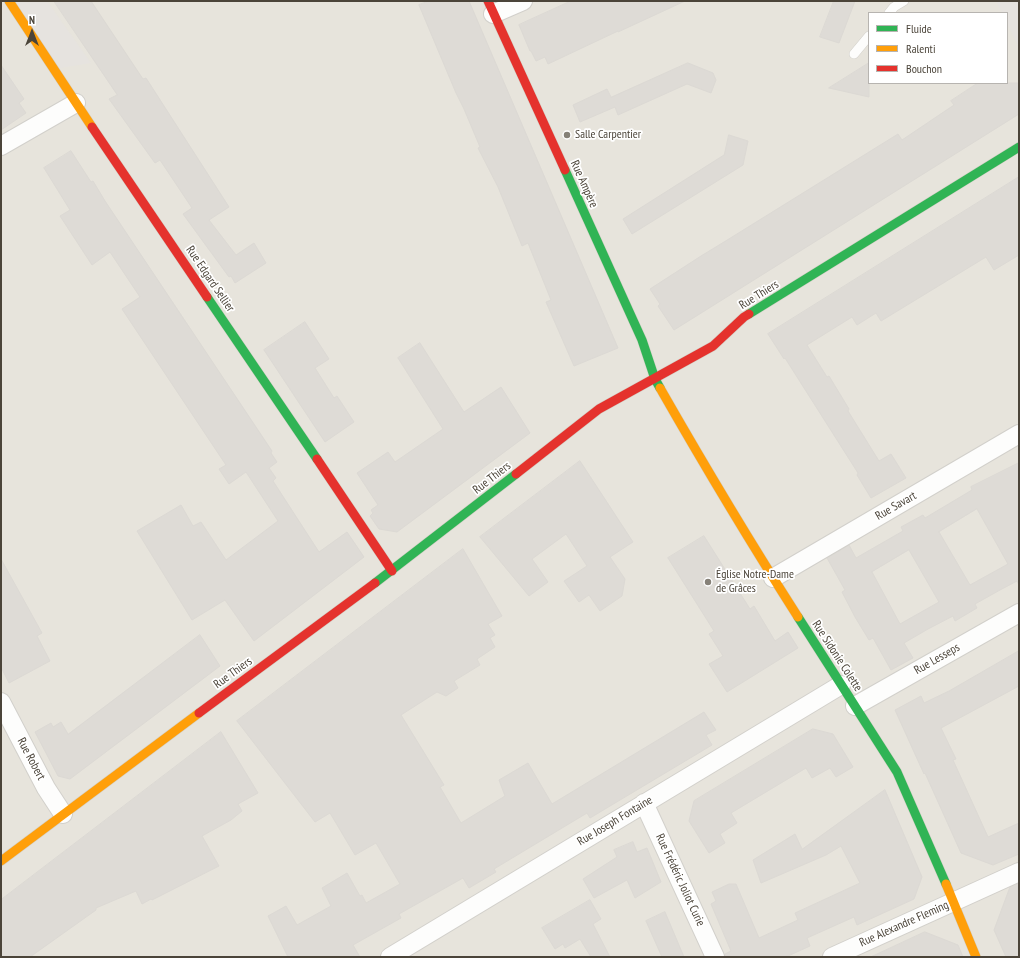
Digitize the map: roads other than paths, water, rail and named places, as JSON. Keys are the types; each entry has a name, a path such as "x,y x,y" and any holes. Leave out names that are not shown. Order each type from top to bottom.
{"street":[{"name":"Rue Edgard Sellier","path":"9,1 76,103 392,571"},
{"path":"490,8 523,1"},
{"name":"Rue Ampère","path":"490,8 642,340 655,379"},
{"path":"1,146 76,103"},
{"name":"Rue Thiers","path":"1,861 392,571 599,409 713,346 744,317 1019,148"},
{"name":"Rue Sidonie Colette","path":"655,379 773,578 897,772 954,902 976,957"},
{"name":"Rue Savart","path":"773,578 1019,434"},
{"name":"Rue Lesseps","path":"855,706 1019,613"},
{"name":"Rue Joseph Fontaine","path":"390,957 841,685"},
{"name":"Rue Robert","path":"1,702 46,788 63,814"},
{"name":"Rue Frédéric Joliot Curie","path":"644,803 715,957"},
{"name":"Rue Alexandre Fleming","path":"832,957 1019,872"}],"lane":[{"path":"890,12 894,7 904,1"},
{"path":"854,54 868,37"}],"place":[{"name":"Salle Carpentier","path":"567,135"},
{"name":"Église Notre-Dame de Grâces","path":"708,582"}]}
